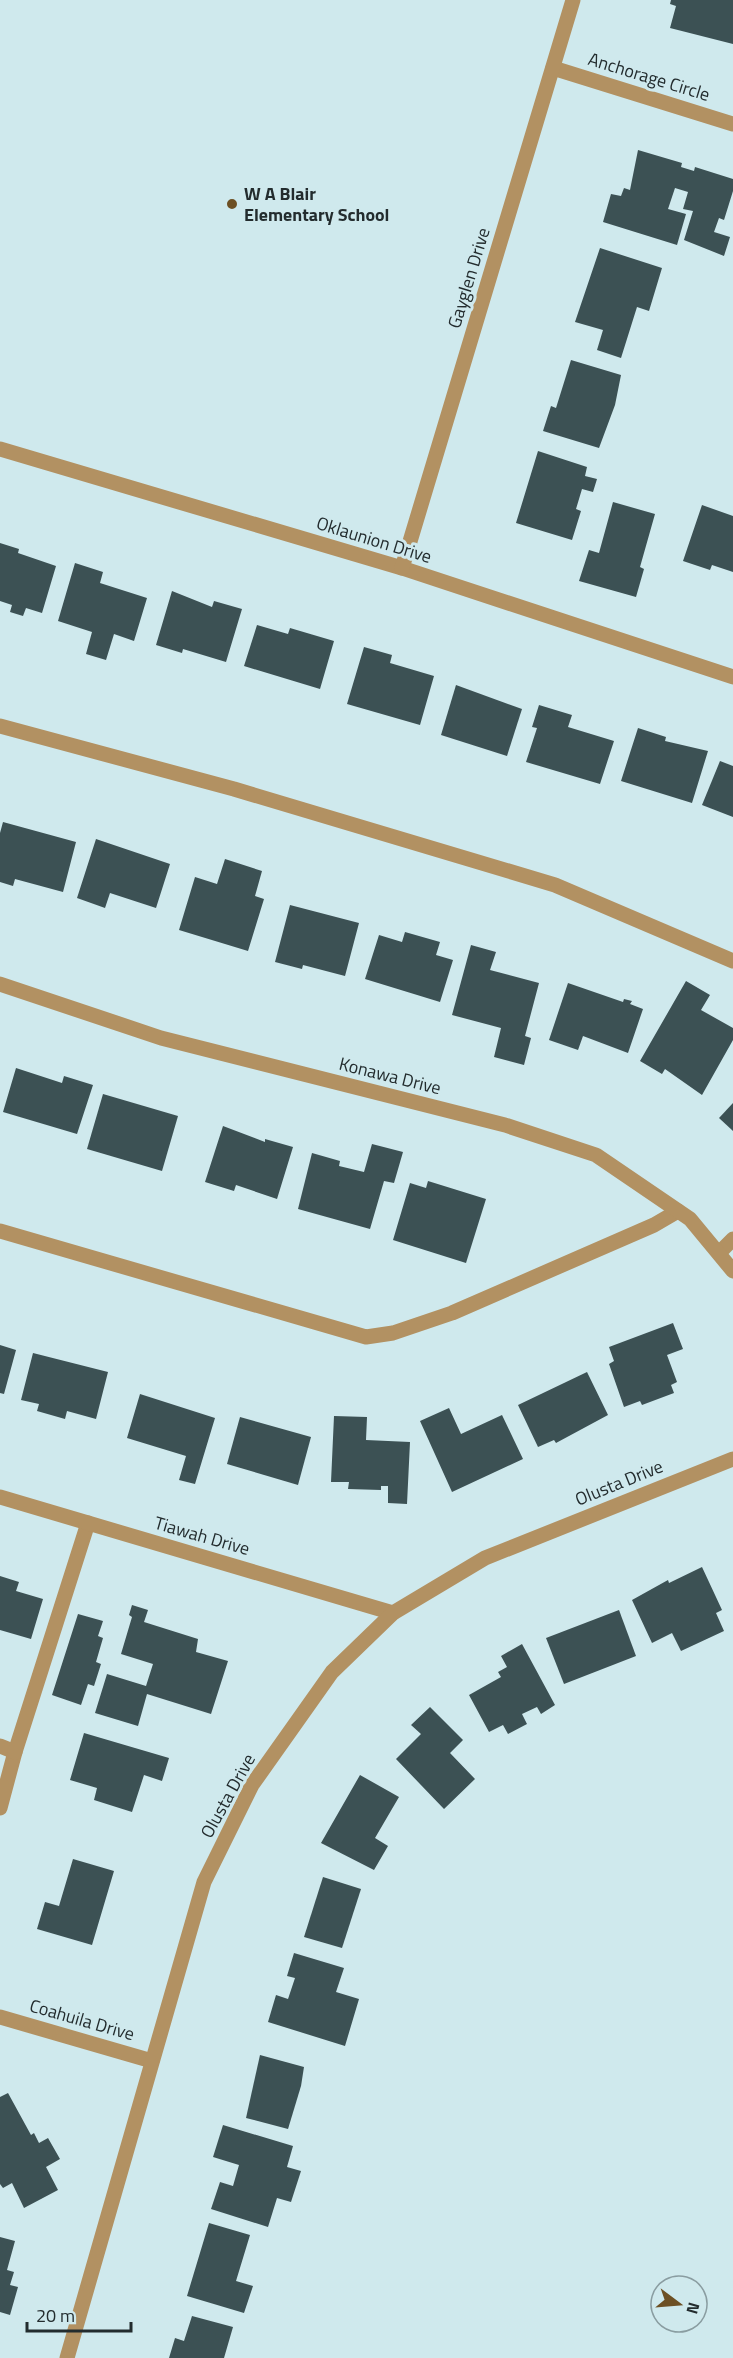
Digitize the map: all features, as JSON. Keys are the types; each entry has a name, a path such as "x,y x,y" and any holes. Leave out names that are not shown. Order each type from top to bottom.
{"street":[{"name":"Gayglen Drive","path":"402,568 573,0"},
{"name":"Anchorage Circle","path":"554,68 733,124"},
{"name":"Oklaunion Drive","path":"0,450 402,568 733,677"},
{"path":"0,726 234,789 555,885 733,962"},
{"name":"Konawa Drive","path":"0,984 161,1038 505,1125 596,1155 690,1219 733,1270"},
{"path":"0,1231 366,1337 393,1333 452,1313 654,1225 678,1211"},
{"path":"719,1254 733,1239"},
{"name":"Olusta Drive","path":"67,2358 204,1881 252,1785 332,1672 393,1612 485,1558 733,1459"},
{"name":"Tiawah Drive","path":"0,1497 393,1612"},
{"path":"0,1808 15,1752 88,1523"},
{"path":"0,1746 15,1752"},
{"name":"Coahuila Drive","path":"0,2017 152,2061"}],"building":[{"path":"671,0 733,0 733,44 670,28 676,6 670,4"},
{"path":"638,150 682,163 681,167 694,171 695,167 733,179 733,191 724,220 719,218 714,232 730,237 724,256 684,240 693,211 683,209 688,192 675,188 668,209 686,214 677,245 603,222 611,194 621,196 624,188 630,190"},
{"path":"600,248 662,268 649,311 637,307 621,358 597,350 603,330 575,322"},
{"path":"571,360 621,375 615,405 599,448 543,431 551,406 556,408"},
{"path":"538,451 587,467 585,476 597,479 593,492 582,489 576,509 581,511 572,540 516,523"},
{"path":"613,502 655,514 640,567 644,569 636,597 579,581 589,550 599,553"},
{"path":"702,505 733,516 733,572 712,565 710,570 683,561"},
{"path":"0,543 19,549 18,553 56,566 42,613 26,608 23,616 10,612 12,605 0,601"},
{"path":"75,563 103,572 100,583 147,598 134,641 114,634 106,660 86,654 92,632 58,621"},
{"path":"172,591 212,607 214,601 242,609 226,662 183,649 182,653 156,645"},
{"path":"257,625 288,634 290,628 334,641 320,689 244,666"},
{"path":"364,647 392,655 390,663 434,676 420,725 347,704"},
{"path":"456,685 522,709 507,756 441,735"},
{"path":"539,705 572,715 568,727 614,741 600,784 526,762 537,728 532,727"},
{"path":"638,728 666,737 665,741 708,751 692,803 621,781"},
{"path":"720,761 733,766 733,817 702,805"},
{"path":"3,822 76,842 63,892 15,879 13,886 0,882 0,833"},
{"path":"96,839 170,864 156,908 110,893 105,908 77,898"},
{"path":"225,859 262,871 255,896 264,899 248,951 179,930 195,877 217,884"},
{"path":"290,905 359,923 345,976 303,965 302,969 275,962"},
{"path":"405,932 440,942 436,955 453,960 440,1002 365,979 379,935 402,942"},
{"path":"471,945 496,952 490,970 539,983 525,1036 531,1038 524,1065 494,1057 501,1028 452,1015"},
{"path":"686,981 710,995 701,1010 733,1028 733,1040 702,1095 665,1069 662,1074 640,1061"},
{"path":"568,983 623,1002 624,999 632,1001 630,1004 643,1009 628,1053 583,1036 578,1050 549,1040"},
{"path":"16,1068 62,1083 64,1076 93,1085 77,1134 3,1112"},
{"path":"103,1094 178,1116 162,1171 87,1149"},
{"path":"733,1103 733,1131 719,1118"},
{"path":"223,1126 265,1142 265,1139 293,1147 277,1199 236,1185 234,1191 205,1182"},
{"path":"372,1144 403,1152 394,1183 384,1181 370,1229 298,1209 312,1153 340,1161 339,1166 364,1172"},
{"path":"428,1181 486,1199 466,1263 393,1240 410,1183 426,1188"},
{"path":"673,1323 683,1349 667,1355 677,1382 671,1385 674,1393 642,1405 640,1401 624,1407 609,1364 614,1361 609,1347"},
{"path":"0,1345 16,1350 4,1394 0,1393"},
{"path":"33,1353 108,1372 96,1419 67,1411 65,1419 37,1411 39,1404 21,1400"},
{"path":"587,1372 608,1415 556,1443 554,1440 538,1447 518,1405"},
{"path":"140,1394 215,1418 195,1484 179,1480 186,1456 127,1438"},
{"path":"449,1408 461,1434 502,1415 523,1459 452,1492 420,1421"},
{"path":"334,1416 367,1417 366,1440 410,1442 407,1504 388,1503 388,1486 381,1486 381,1490 348,1489 349,1482 331,1482"},
{"path":"240,1417 311,1437 298,1485 227,1464"},
{"path":"702,1567 722,1610 716,1613 724,1631 681,1651 672,1633 652,1643 632,1600 668,1580 669,1583"},
{"path":"0,1576 19,1582 16,1591 43,1599 31,1639 0,1630"},
{"path":"132,1605 148,1610 144,1622 198,1639 196,1652 228,1661 211,1714 147,1694 138,1726 95,1713 107,1674 146,1686 153,1664 121,1654 132,1617 129,1615"},
{"path":"619,1610 636,1656 564,1684 546,1638"},
{"path":"78,1614 103,1621 98,1636 103,1638 96,1662 101,1664 94,1686 88,1684 81,1705 52,1695"},
{"path":"522,1644 555,1705 541,1714 537,1707 522,1714 527,1724 508,1734 503,1725 489,1732 469,1695 501,1677 498,1672 507,1667 501,1656"},
{"path":"430,1707 463,1740 450,1753 475,1779 444,1809 396,1759 421,1734 411,1725"},
{"path":"84,1733 169,1758 162,1781 144,1775 132,1812 94,1800 97,1788 70,1780"},
{"path":"360,1775 399,1797 375,1838 388,1846 374,1870 321,1843"},
{"path":"73,1859 114,1871 92,1945 37,1929 45,1902 59,1906"},
{"path":"323,1877 361,1889 342,1948 304,1937"},
{"path":"294,1953 344,1968 336,1992 359,1999 345,2046 268,2022 276,1995 288,1999 295,1978 287,1976"},
{"path":"260,2055 304,2067 301,2086 288,2129 246,2118"},
{"path":"8,2093 31,2135 34,2133 39,2143 48,2138 60,2159 46,2167 58,2190 24,2208 12,2183 3,2188 0,2184 0,2097"},
{"path":"223,2125 293,2146 287,2167 301,2171 291,2202 277,2198 268,2227 211,2209 220,2182 233,2186 239,2165 213,2157"},
{"path":"209,2223 250,2235 236,2281 253,2286 244,2313 187,2296"},
{"path":"0,2237 15,2241 7,2270 14,2272 10,2285 18,2287 10,2315 0,2312"},
{"path":"192,2316 233,2327 224,2358 169,2358 175,2338 184,2341"}],"place":[{"name":"W A Blair Elementary School","path":"232,204"}]}
